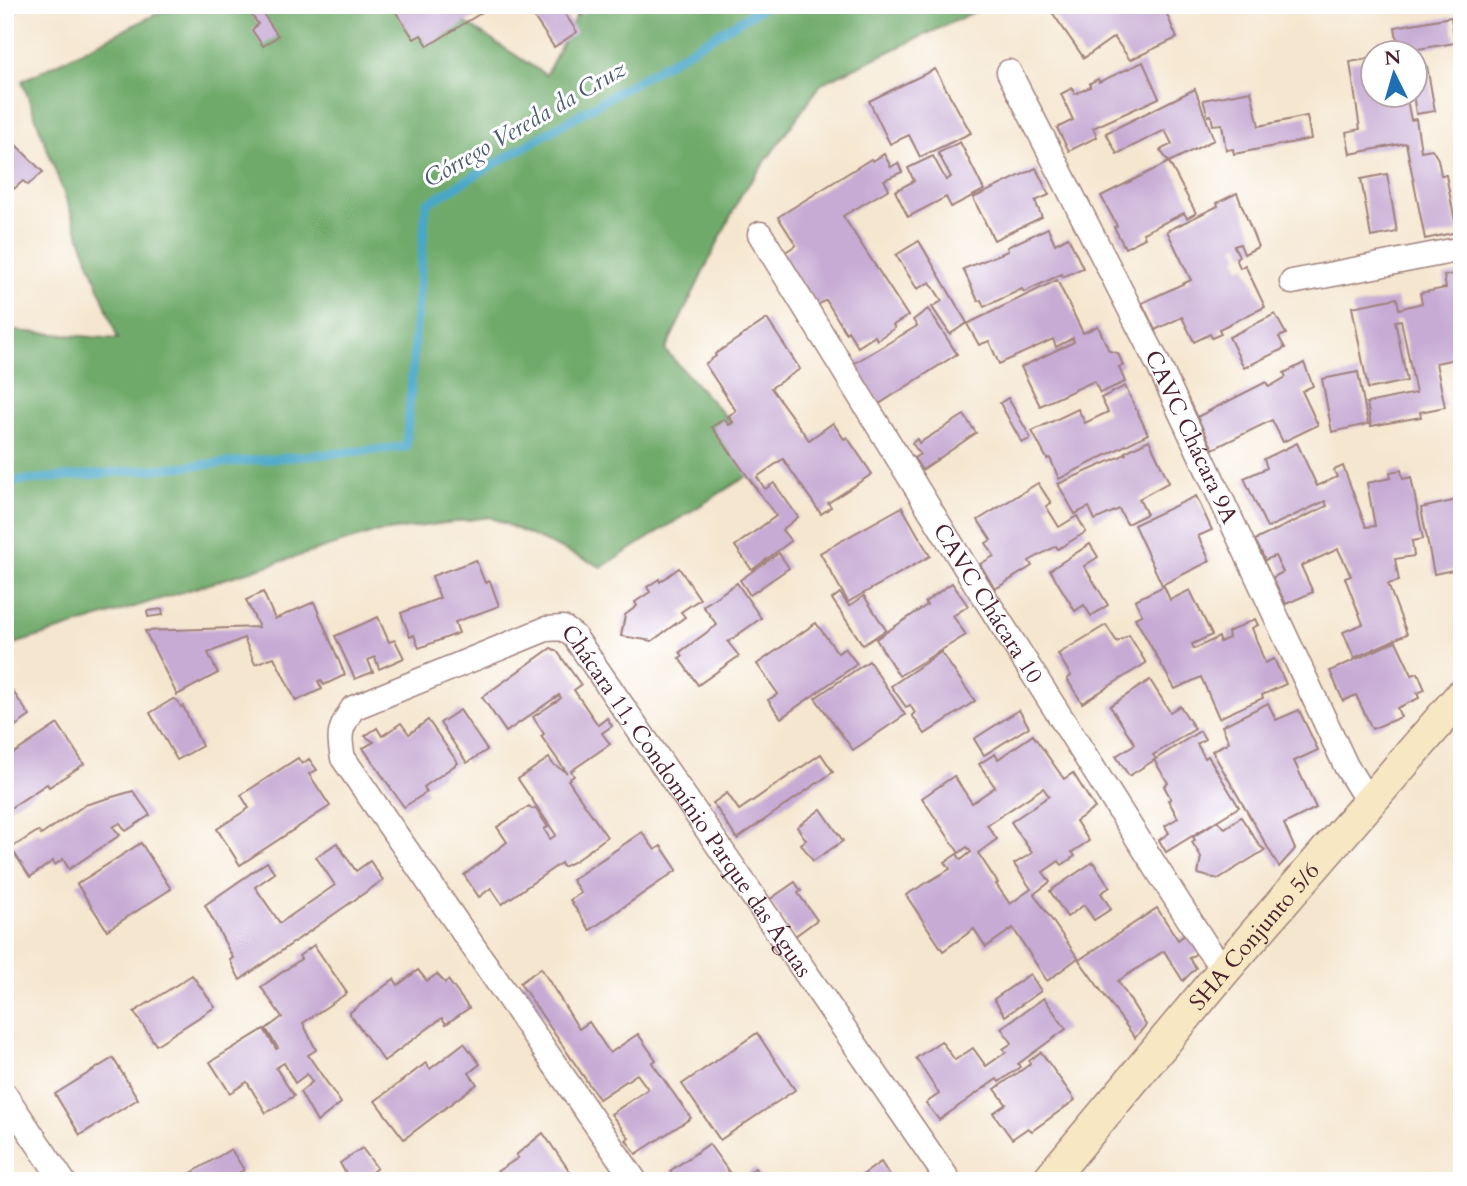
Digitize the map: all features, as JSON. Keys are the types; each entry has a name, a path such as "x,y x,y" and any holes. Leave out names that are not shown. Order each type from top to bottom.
{"street":[{"name":"CAVC Chácara 9A","path":"1009,72 1158,363 1346,766 1368,803"},
{"name":"CAVC Chácara 10","path":"760,234 1051,701 1206,946 1224,970"},
{"path":"1292,282 1462,249"},
{"name":"Chácara 11, Condomínio Parque das Águas","path":"635,1181 343,758 339,739 342,725 353,708 546,629 563,628 574,636 949,1181"},
{"name":"SHA Conjunto 5/6","path":"1048,1181 1224,970 1462,695"},
{"path":"5,1095 62,1181"}],"green space":[{"path":"174,5 438,5 546,75 582,5 989,5 822,83 741,195 665,350 768,463 602,567 490,517 373,533 5,647 5,330 118,339 22,81"}],"building":[{"path":"391,5 476,5 481,13 428,46 421,35 414,39"},
{"path":"538,5 559,5 577,32 554,47 530,11"},
{"path":"575,5 596,5 581,15"},
{"path":"1053,5 1163,5 1177,38 1130,60 1114,37 1084,58 1049,8"},
{"path":"260,9 278,36 263,46 252,30 258,24 251,14"},
{"path":"1451,17 1455,43 1428,47 1428,38 1397,38 1395,27"},
{"path":"1358,61 1358,108 1409,108 1411,120 1416,119 1421,151 1432,149 1438,159 1441,175 1446,175 1457,232 1425,239 1406,143 1350,154 1346,132 1360,129 1350,62"},
{"path":"1143,62 1159,98 1093,128 1097,137 1069,151 1057,128 1073,120 1061,94 1072,88 1075,94 1090,87 1090,83 1098,79 1099,82"},
{"path":"935,69 971,133 920,157 909,135 890,144 869,101"},
{"path":"1428,72 1435,111 1416,114 1415,108 1428,108"},
{"path":"1195,89 1214,140 1169,162 1160,150 1172,144 1165,130 1117,154 1106,133"},
{"path":"1251,91 1259,126 1307,116 1311,139 1234,154 1233,149 1226,150 1222,124 1213,125 1203,100"},
{"path":"5,134 43,172 28,185 23,181 14,189 5,180"},
{"path":"960,142 984,190 951,207 946,197 908,217 895,191 914,181 908,168 933,156 946,180 951,177 938,153"},
{"path":"884,154 891,167 898,163 902,172 884,180 889,189 843,216 908,316 877,340 875,336 858,347 826,300 815,307 781,255 796,245 778,217 871,159 873,161"},
{"path":"1169,162 1196,213 1187,218 1184,213 1143,233 1145,238 1125,248 1101,196"},
{"path":"1036,168 1049,195 1035,201 1042,217 994,240 973,198"},
{"path":"1387,174 1397,232 1371,237 1361,179"},
{"path":"1237,193 1258,247 1244,254 1240,244 1234,246 1239,256 1236,258 1240,268 1245,265 1265,307 1219,329 1221,334 1212,338 1210,334 1194,342 1182,317 1155,330 1142,303 1191,280 1167,231 1218,206 1217,203"},
{"path":"1048,228 1055,244 1068,237 1083,268 1063,277 1062,274 1024,292 1022,289 984,307 981,300 978,301 963,269 1008,251 1007,247"},
{"path":"919,241 967,323 950,334 932,307 942,301 930,282 917,289 896,255"},
{"path":"1462,272 1460,358 1436,363 1445,407 1420,412 1421,417 1371,426 1367,403 1416,393 1401,320 1395,321 1407,381 1368,389 1352,307 1397,298 1399,309 1422,303 1420,293 1446,288 1444,276"},
{"path":"1057,280 1083,333 1098,326 1109,351 1118,353 1123,365 1119,367 1125,382 1100,393 1094,381 1040,406 1021,367 1074,342 1073,338 1056,347 1053,339 999,364 989,341 979,345 967,324"},
{"path":"928,309 957,354 879,404 853,364 917,326 913,320"},
{"path":"1275,314 1286,334 1279,337 1285,348 1244,368 1229,337"},
{"path":"767,319 800,369 771,388 809,440 833,423 844,439 847,437 872,474 828,503 831,507 821,514 783,459 757,477 765,489 774,483 798,517 782,530 791,541 752,570 735,546 776,516 712,427 724,419 729,425 733,422 728,416 736,411 705,364 716,356 715,354"},
{"path":"1304,363 1313,386 1302,391 1318,425 1283,442 1272,420 1213,449 1197,417 1266,382 1269,387 1286,377 1284,373"},
{"path":"1358,372 1368,424 1332,432 1322,379"},
{"path":"1125,386 1148,434 1059,479 1050,458 1047,459 1032,431 1078,409 1085,423 1108,412 1101,398"},
{"path":"1008,398 1031,438 1022,443 1000,403"},
{"path":"964,415 976,433 922,470 914,458 920,454 912,443 917,439 919,443"},
{"path":"1149,440 1169,482 1139,499 1147,514 1127,524 1119,509 1095,520 1089,507 1075,514 1058,484 1126,454 1125,452"},
{"path":"1297,443 1317,486 1337,477 1334,470 1343,466 1366,527 1375,526 1367,483 1391,478 1390,472 1401,470 1403,479 1411,477 1423,539 1412,541 1414,556 1395,559 1399,581 1388,584 1407,634 1354,658 1343,632 1363,624 1345,578 1351,576 1338,549 1301,566 1313,592 1286,604 1272,578 1283,572 1275,556 1265,560 1255,540 1327,506 1325,501 1267,528 1244,478 1267,468 1264,459"},
{"path":"1038,483 1051,503 1046,506 1059,527 1077,516 1086,532 1058,549 1056,546 1029,561 1032,566 995,589 980,564 994,556 986,543 991,540 978,520"},
{"path":"1196,496 1212,530 1198,536 1210,561 1162,585 1134,525"},
{"path":"1462,499 1461,581 1458,569 1434,574 1421,508"},
{"path":"902,507 930,556 848,602 820,553"},
{"path":"1090,544 1098,557 1084,566 1108,605 1091,616 1084,605 1075,611 1050,570"},
{"path":"779,553 789,568 750,595 740,580"},
{"path":"476,560 485,583 490,581 499,606 455,622 459,633 419,648 414,635 410,637 401,613 440,598 432,576"},
{"path":"679,568 700,599 681,612 685,617 652,641 621,636 625,615 637,606 635,602 650,592 647,587 659,579 660,582"},
{"path":"737,583 761,618 728,642 739,656 698,685 679,658 683,656 680,652 717,625 703,606"},
{"path":"952,583 968,606 953,616 966,635 899,676 876,639 927,605 925,602"},
{"path":"1164,586 1170,600 1190,590 1212,635 1192,644 1194,649 1219,637 1220,642 1229,638 1228,632 1255,619 1258,625 1252,628 1265,663 1274,659 1286,684 1219,718 1201,677 1175,689 1135,618 1142,615 1135,600"},
{"path":"263,592 275,619 314,602 345,675 324,685 321,680 318,681 322,689 296,701 274,657 255,664 244,638 208,653 218,673 177,695 145,631 259,627 246,600"},
{"path":"840,593 849,606 864,596 886,630 863,645 832,599"},
{"path":"162,609 163,615 148,617 147,611"},
{"path":"378,617 389,642 395,640 404,658 379,669 375,657 368,660 373,672 355,679 335,636"},
{"path":"816,623 838,653 845,648 857,664 781,718 768,700 778,694 757,664"},
{"path":"1106,625 1117,642 1129,635 1146,663 1082,703 1067,679 1071,676 1058,654"},
{"path":"1396,641 1412,675 1418,673 1425,690 1417,693 1419,698 1397,708 1401,717 1372,729 1356,695 1343,701 1330,671"},
{"path":"551,648 557,651 581,685 574,690 598,725 607,718 612,726 602,733 610,744 571,771 574,776 568,780 607,837 575,861 563,867 561,863 502,904 491,888 479,897 464,875 507,842 497,827 529,806 535,808 548,827 544,829 550,839 556,835 518,779 549,758 567,773 541,736 544,734 533,717 561,698 559,695 506,732 482,697"},
{"path":"941,652 975,701 925,734 912,715 915,713 910,705 906,707 891,686"},
{"path":"869,661 905,715 853,750 815,698"},
{"path":"5,680 30,716 8,731 10,734 5,737"},
{"path":"1150,680 1170,712 1180,706 1195,729 1153,755 1156,759 1129,776 1116,756 1135,744 1110,706"},
{"path":"173,699 183,706 202,746 177,760 150,713"},
{"path":"1268,703 1276,720 1299,710 1318,750 1294,761 1316,808 1284,824 1295,849 1279,867 1212,751 1229,742 1222,726"},
{"path":"460,710 487,750 467,763 440,723"},
{"path":"1019,710 1029,727 984,755 974,739"},
{"path":"428,720 458,763 424,787 427,792 404,807 363,748 374,742 365,736 377,728 382,736 401,723 409,734"},
{"path":"58,724 84,764 7,810 5,739 14,753"},
{"path":"1200,731 1205,739 1197,744 1205,758 1208,756 1239,807 1166,852 1159,840 1169,833 1165,826 1178,818 1164,786 1168,783 1154,760"},
{"path":"1033,735 1064,779 1073,773 1095,808 1076,821 1089,841 1072,852 1075,856 1062,865 1059,861 1043,872 1050,882 1034,894 1078,958 1047,981 1013,928 986,947 974,929 943,951 906,895 950,869 945,862 957,854 961,860 971,852 967,847 959,853 922,798 954,776 972,803 995,787 979,764 995,754 998,759","holes":["1043,788 1049,796 1011,822 1032,853 1014,864 1031,889 1010,904 978,853 997,839 987,825"]},
{"path":"821,754 833,772 737,839 713,803 727,793 739,810"},
{"path":"298,758 302,764 309,759 317,770 309,774 330,806 240,865 217,829 249,808 241,795"},
{"path":"133,791 150,815 126,831 120,823 113,827 120,835 69,869 63,859 55,865 53,861 30,877 11,848 38,831 41,835 85,805"},
{"path":"821,809 843,841 813,861 801,844 806,840 797,827"},
{"path":"1241,817 1265,850 1218,879 1198,874 1201,857 1192,842 1195,840 1193,837 1217,821 1225,828"},
{"path":"642,832 655,850 661,846 677,870 590,930 570,900 581,893 572,880"},
{"path":"141,843 171,889 107,930 77,884"},
{"path":"337,843 356,871 370,861 383,880 240,980 230,960 233,958 205,905 267,862 275,873 255,887 280,923 335,885 316,857"},
{"path":"1093,862 1110,887 1101,893 1111,909 1094,920 1084,905 1067,917 1050,891"},
{"path":"795,882 801,891 798,893 817,920 795,936 769,900"},
{"path":"1157,908 1178,940 1187,933 1202,950 1189,958 1196,968 1183,981 1164,951 1118,981 1146,1025 1135,1038 1079,960"},
{"path":"314,945 347,993 303,1023 316,1050 308,1055 341,1103 317,1122 300,1092 312,1082 307,1074 295,1083 284,1063 276,1068 294,1096 266,1113 247,1082 230,1093 210,1062 264,1029 276,1049 278,1048 266,1029 282,1017 261,987 301,959 299,956"},
{"path":"541,968 579,1029 589,1022 610,1053 638,1034 656,1060 652,1063 691,1118 636,1154 626,1140 629,1138 611,1114 648,1089 637,1074 599,1099 520,983"},
{"path":"418,970 427,981 437,974 445,983 448,980 469,1008 446,1024 442,1018 384,1061 349,1013 394,979 398,985"},
{"path":"1030,974 1041,991 1005,1016 994,999"},
{"path":"192,975 215,1007 156,1045 134,1012"},
{"path":"1044,998 1066,1029 1018,1064 1020,1067 999,1082 997,1079 939,1120 926,1103 939,1094 916,1058 941,1041 955,1060 973,1048 986,1066 1006,1052 1003,1049 1012,1043 1001,1028"},
{"path":"757,1033 795,1090 720,1140 682,1084"},
{"path":"464,1043 480,1064 469,1073 477,1084 404,1139 375,1101 426,1063 430,1069"},
{"path":"1041,1052 1075,1100 1032,1131 1028,1128 1012,1139 993,1113 1006,1104 995,1089 1030,1064 1029,1061"},
{"path":"113,1058 138,1099 80,1135 55,1094"},
{"path":"543,1133 573,1176 566,1181 482,1181 518,1158 516,1155"},
{"path":"709,1144 732,1176 726,1181 718,1181 716,1178 711,1181 677,1181 670,1171"},
{"path":"362,1148 377,1168 359,1181 350,1181 340,1163"},
{"path":"231,1149 244,1170 235,1176 237,1181 178,1181"},
{"path":"881,1162 893,1181 854,1181"},
{"path":"755,1168 764,1181 732,1181 737,1177 739,1180"}],"waterway":[{"name":"Córrego Vereda da Cruz","path":"5,482 406,447 426,204 767,5"}]}
